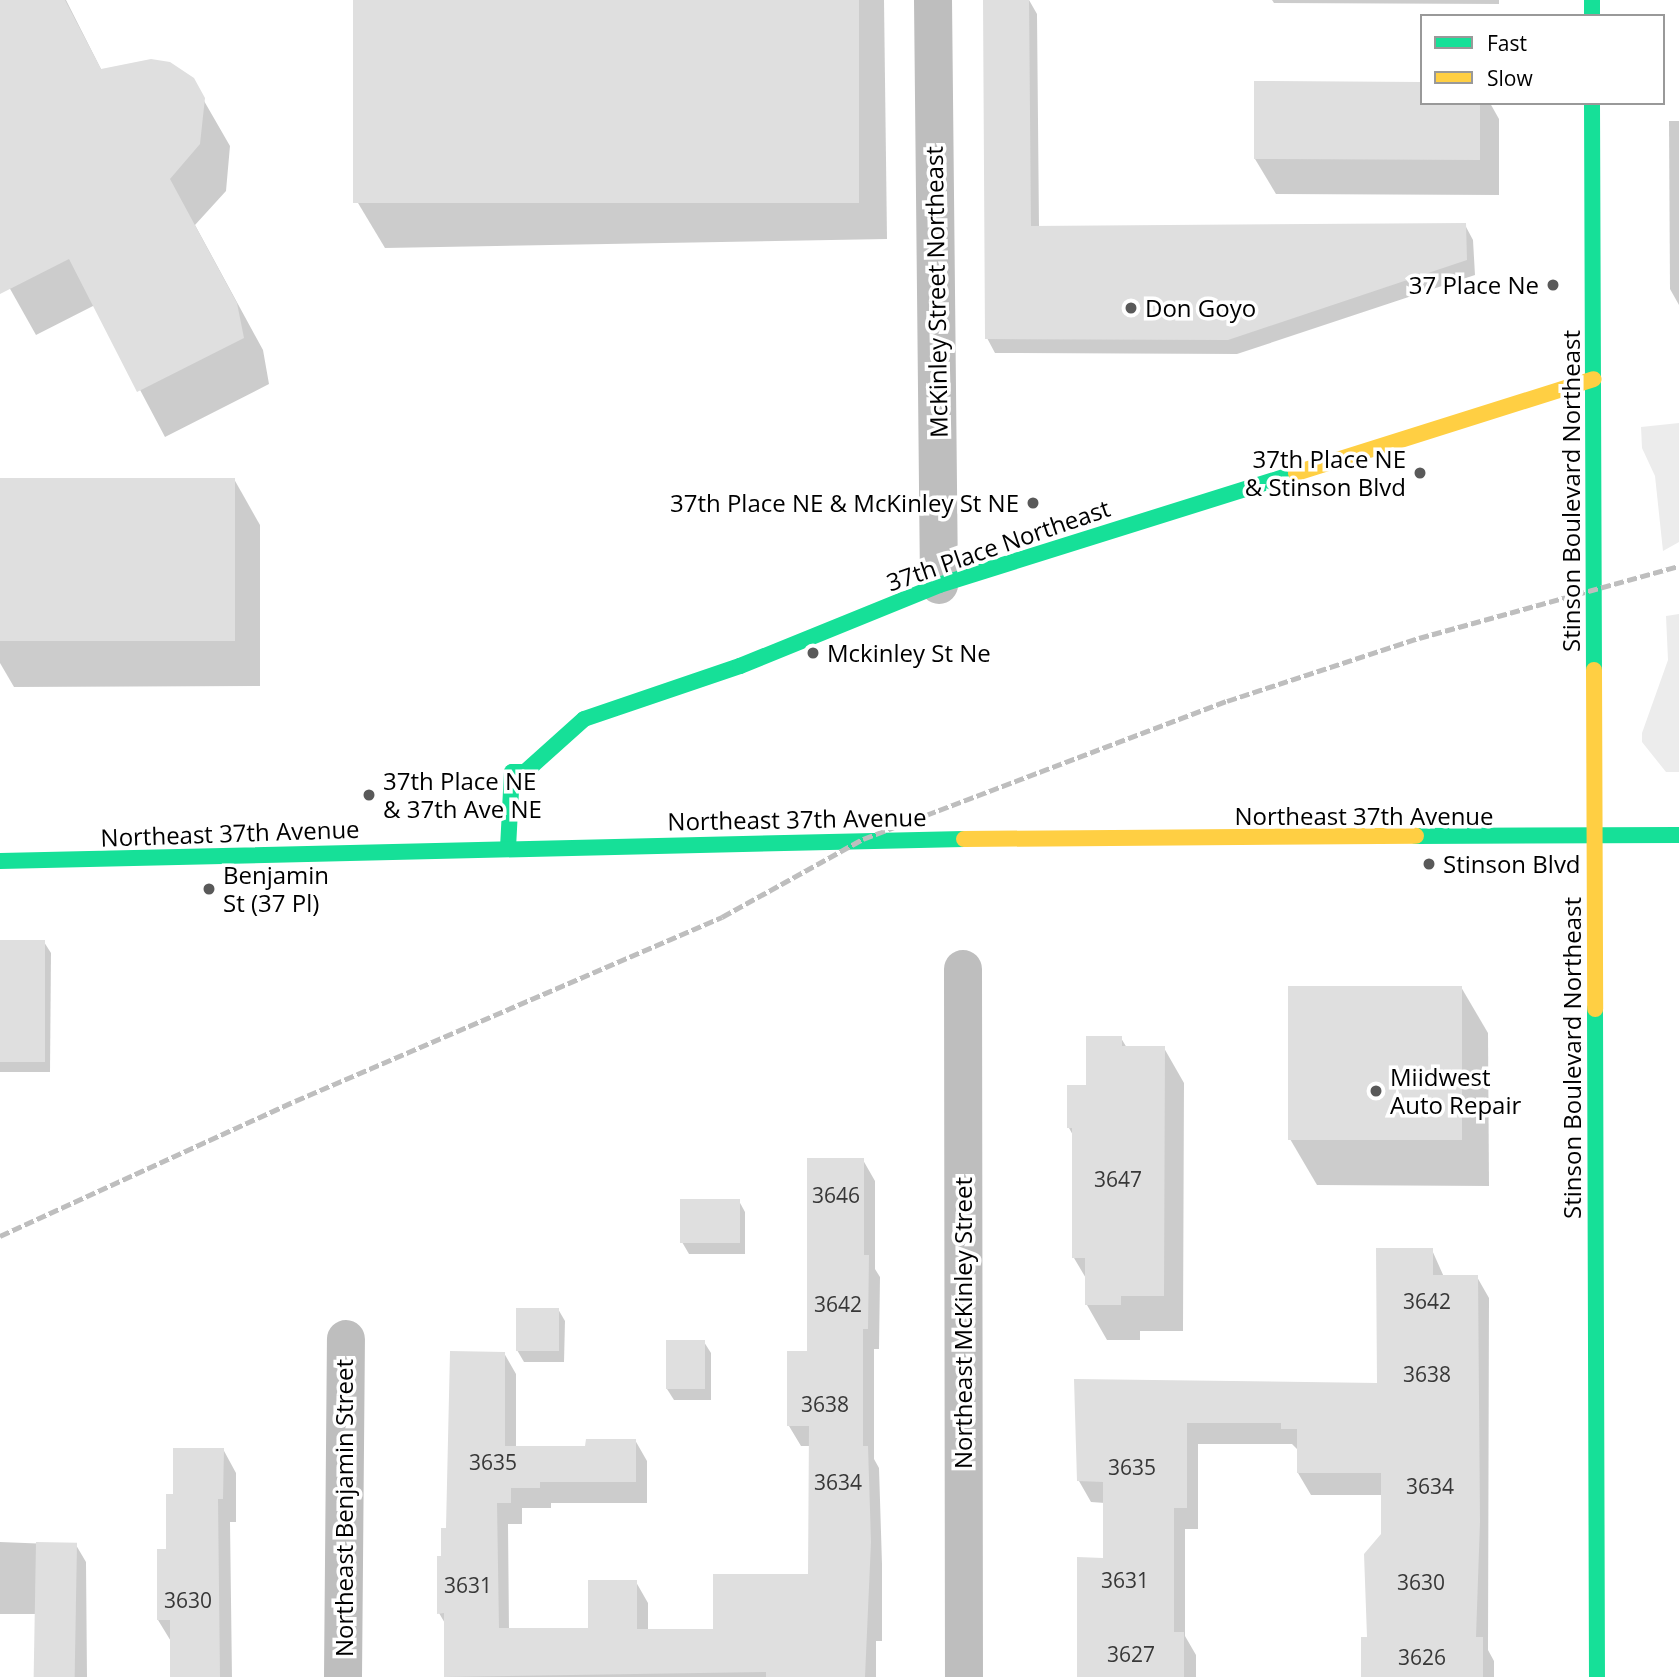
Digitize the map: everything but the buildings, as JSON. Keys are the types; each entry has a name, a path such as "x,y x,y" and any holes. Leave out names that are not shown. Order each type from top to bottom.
{"street":[{"name":"McKinley Street Northeast","path":"933,0 939,585"},
{"name":"Stinson Boulevard Northeast","path":"1592,105 1597,1677"},
{"name":"37th Place Northeast","path":"508,848 512,772 525,772 583,719 740,666 939,585 1594,379"},
{"name":"Northeast 37th Avenue","path":"0,861 863,839 1679,835"},
{"name":"Northeast McKinley Street","path":"962,969 964,1677"},
{"name":"Northeast Benjamin Street","path":"343,1677 346,1339"}],"shaded area":[{"path":"1679,423 1679,542 1663,551 1655,476 1642,448 1641,427"},
{"path":"1679,614 1679,772 1666,772 1642,742 1642,733 1668,660 1666,616"}],"railway":[{"path":"0,1236 295,1101 722,917 863,839 1227,701 1419,638 1679,566"}],"traffic: fast":[{"path":"1592,0 1592,14"},
{"path":"1592,105 1594,670"},
{"path":"508,848 512,772 525,772 584,719 740,666 939,585 1296,473"},
{"path":"1416,836 1679,835"},
{"path":"0,861 964,839"},
{"path":"1595,1009 1597,1677"}],"traffic: slow":[{"path":"1296,473 1594,379"},
{"path":"1594,670 1595,1009"},
{"path":"964,839 1416,836"}],"place":[{"name":"37 Place Ne","path":"1553,285"},
{"name":"Don Goyo","path":"1131,308"},
{"name":"37th Place NE & Stinson Blvd","path":"1420,473"},
{"name":"37th Place NE & McKinley St NE","path":"1033,503"},
{"name":"Mckinley St Ne","path":"813,653"},
{"name":"37th Place NE & 37th Ave NE","path":"369,795"},
{"name":"Stinson Blvd","path":"1429,864"},
{"name":"Benjamin St (37 Pl)","path":"209,889"},
{"name":"Miidwest Auto Repair","path":"1376,1091"}]}
